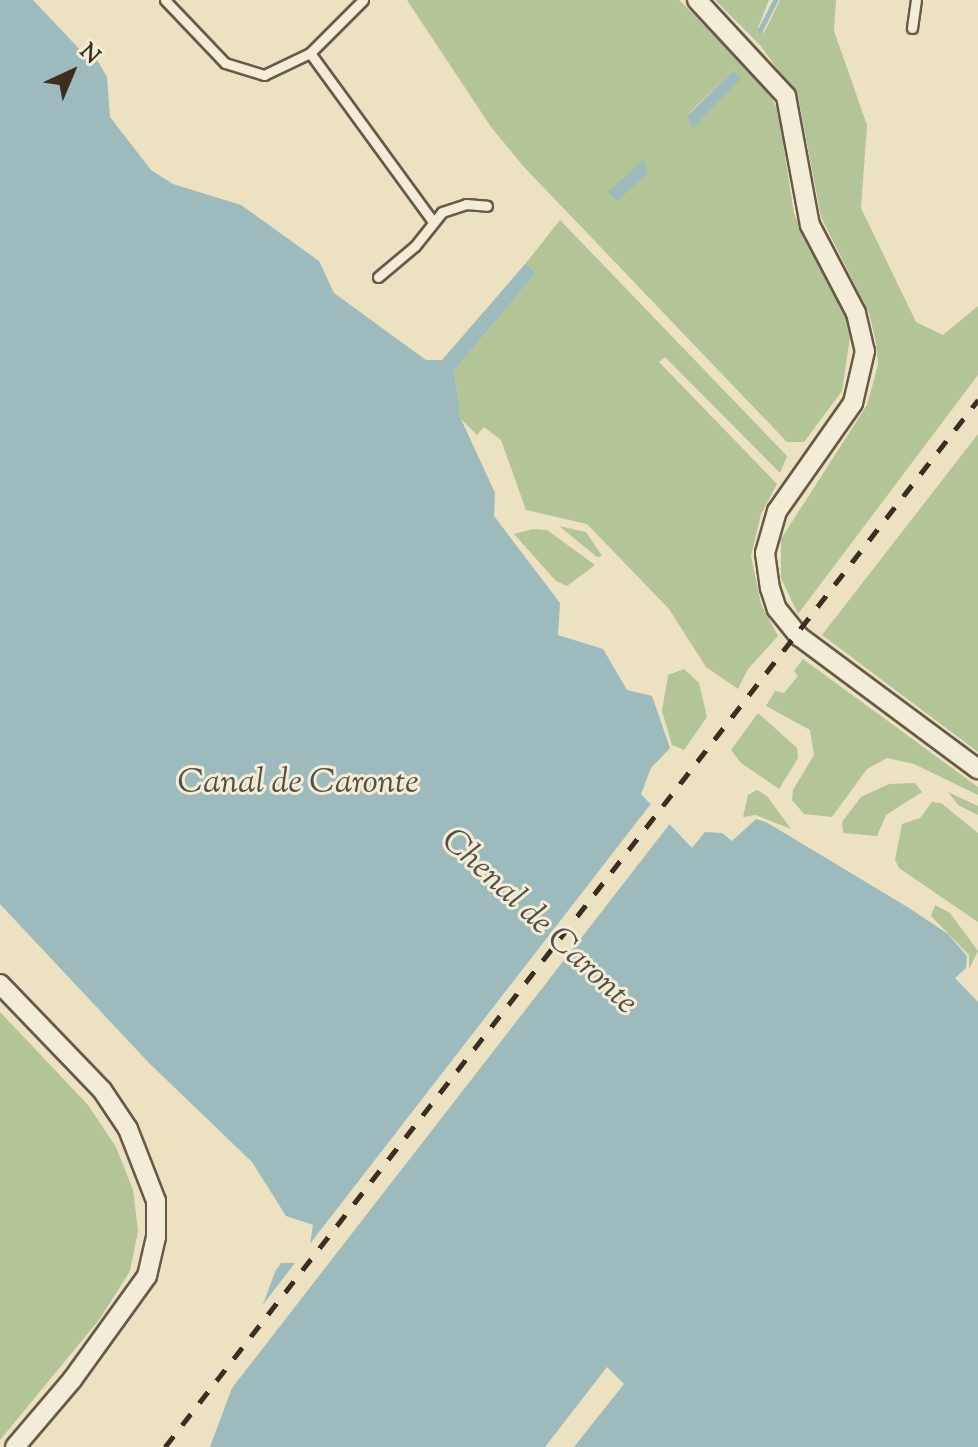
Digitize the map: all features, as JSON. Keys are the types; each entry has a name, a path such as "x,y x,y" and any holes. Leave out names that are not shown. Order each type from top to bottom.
{"street":[{"path":"697,0 786,96 810,225 856,313 865,351 853,403 777,511 765,553 770,588 777,609 800,637 978,769"},
{"path":"0,984 102,1090 134,1141 156,1201 156,1237 147,1276 72,1380 15,1447"}],"lane":[{"path":"165,0 225,63 244,73 281,71 310,53 363,0"},
{"path":"912,28 916,0"},
{"path":"310,53 432,220"},
{"path":"378,277 415,246 432,220 453,207 487,206"}],"green space":[{"path":"407,0 679,0 766,87 778,110 794,214 846,318 850,337 842,391 804,442 787,442 524,167 491,127","holes":["733,71 740,78 687,115"]},
{"path":"715,0 769,0 758,28 764,33 780,0 836,0 834,31 867,125 861,208 916,322 943,335 978,306 978,375 798,614 781,578 781,539 867,405 878,365 876,342 869,313 821,217 798,97 760,45"},
{"path":"560,220 787,456 780,473 665,357 659,362 777,484 761,514 751,556 761,604 778,636 748,669 738,689 706,667 669,609 587,524 526,510 501,440 484,427 477,435 461,419 454,371 536,273 526,263"},
{"path":"978,434 978,752 822,635"},
{"path":"559,526 586,532 602,556 597,557"},
{"path":"533,529 547,530 595,565 567,586 556,581 514,534"},
{"path":"803,659 978,787 978,795 914,764 887,758 867,769 832,817 804,814 792,800 793,790 814,755 810,730 766,706 775,691 784,693 798,676 794,671"},
{"path":"684,669 699,683 707,717 684,750 672,745 662,711 668,675"},
{"path":"758,713 797,748 798,758 779,789 741,763 731,750"},
{"path":"915,783 922,792 886,815 877,836 843,833 842,822 861,797 889,784"},
{"path":"757,790 767,796 791,829 756,815 743,817 748,795"},
{"path":"948,792 978,806 978,815 958,805"},
{"path":"932,802 941,803 978,833 978,922 899,868 895,860 902,824 920,818"},
{"path":"935,905 950,913 978,951 969,969 969,955 931,916"},
{"path":"0,1012 88,1105 116,1147 133,1190 138,1231 130,1271 99,1320 0,1440"}],"water":[{"name":"Canal de Caronte","path":"0,0 33,0 83,53 90,48 107,77 110,117 151,170 173,184 241,205 319,261 334,293 426,360 442,360 526,263 536,273 454,371 461,419 495,493 494,516 560,603 558,635 603,649 627,690 652,696 670,748 651,768 641,794 692,848 705,832 722,833 732,841 756,819 766,822 948,934 967,956 966,968 955,978 978,1002 978,1447 574,1447 624,1384 607,1367 545,1447 210,1447 275,1272 281,1263 307,1263 313,1225 286,1216 252,1162 149,1063 0,904"},
{"path":"733,71 741,78 693,128 687,116"},
{"path":"644,159 648,173 617,201 608,192"}],"pier":[{"path":"653,801 672,821 225,1397 255,1315 298,1259 304,1260 309,1245"}],"waterway":[{"path":"760,30 775,0"}],"railway":[{"path":"165,1447 978,400"}],"water label":[{"name":"Chenal de Caronte","path":"539,922"}]}
